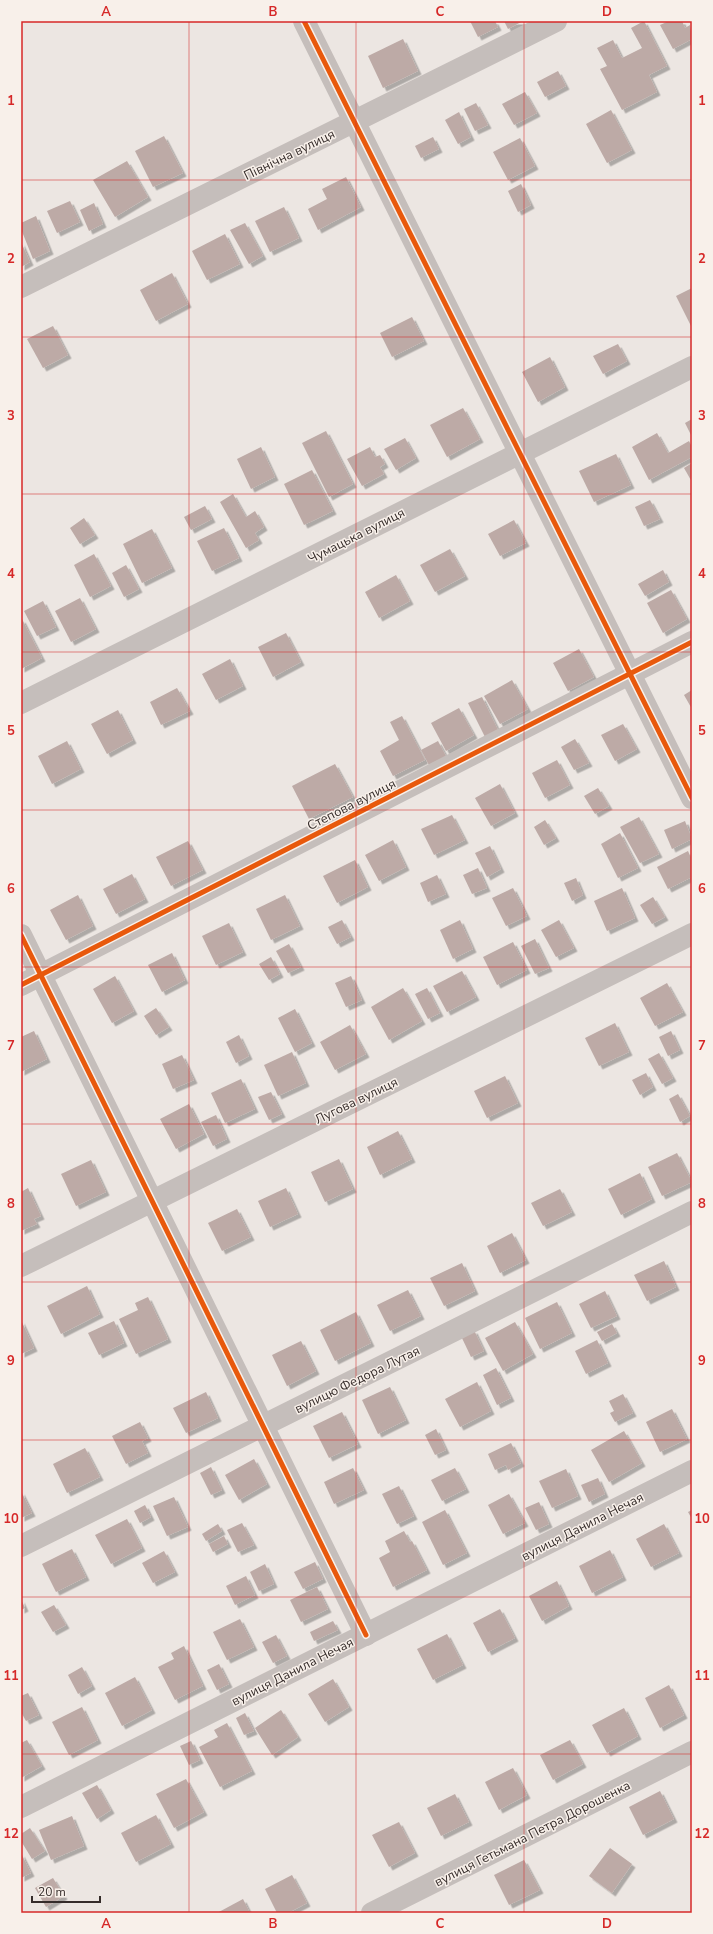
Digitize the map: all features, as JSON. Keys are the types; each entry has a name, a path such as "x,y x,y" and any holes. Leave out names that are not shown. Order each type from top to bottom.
{"street":[{"path":"304,21 692,798"},
{"name":"Північна вулиця","path":"21,287 556,21"},
{"name":"Чумацька вулиця","path":"21,703 692,367"},
{"name":"Степова вулиця","path":"21,985 692,642"},
{"name":"Лугова вулиця","path":"21,1266 692,934"},
{"path":"21,935 366,1635"},
{"name":"вулицю Федора Лутая","path":"21,1546 692,1212"},
{"name":"вулиця Данила Нечая","path":"21,1807 692,1471"},
{"name":"вулиця Гетьмана Петра Дорошенка","path":"372,1913 692,1752"}],"building":[{"path":"470,21 495,21 498,27 478,37"},
{"path":"504,21 523,21 508,29"},
{"path":"644,21 667,66 649,75 657,92 622,110 600,69 607,66 597,48 613,40 622,58 642,48 631,28"},
{"path":"669,21 682,21 685,28 690,25 692,39 673,49 660,25"},
{"path":"403,39 418,71 383,88 368,56"},
{"path":"558,71 566,86 545,97 537,82"},
{"path":"525,92 537,113 514,125 502,104"},
{"path":"476,103 488,125 475,131 464,109"},
{"path":"611,110 632,150 607,163 586,124"},
{"path":"459,112 471,137 458,144 445,120"},
{"path":"164,136 183,173 153,187 135,151"},
{"path":"433,137 439,149 421,158 415,146"},
{"path":"520,138 535,166 508,180 493,152"},
{"path":"127,161 148,197 115,217 93,180"},
{"path":"346,177 361,207 318,230 308,209 327,199 322,189"},
{"path":"521,184 531,205 518,212 508,191"},
{"path":"70,201 80,222 57,233 47,211"},
{"path":"94,203 103,224 89,231 80,210"},
{"path":"284,207 299,238 270,252 255,221"},
{"path":"36,216 50,251 33,259 21,229 21,223"},
{"path":"245,223 263,256 249,264 230,230"},
{"path":"225,234 240,264 207,280 192,251"},
{"path":"21,242 30,262 21,267"},
{"path":"172,273 188,304 156,321 140,290"},
{"path":"692,288 692,328 676,296"},
{"path":"412,317 424,341 392,357 380,333"},
{"path":"53,326 68,355 43,368 27,339"},
{"path":"618,344 627,361 603,374 593,356"},
{"path":"550,357 565,387 538,402 522,372"},
{"path":"463,408 480,439 447,457 430,425"},
{"path":"692,419 692,437 685,423"},
{"path":"326,431 353,484 329,497 302,443"},
{"path":"657,433 668,453 689,441 692,447 692,457 649,480 632,447"},
{"path":"405,438 416,458 396,470 384,449"},
{"path":"261,447 275,477 251,489 237,459"},
{"path":"370,447 375,457 380,455 385,464 380,467 384,474 362,486 347,459"},
{"path":"616,454 631,485 594,502 579,471"},
{"path":"692,463 692,482 684,468"},
{"path":"312,470 333,511 304,525 284,484"},
{"path":"233,494 246,517 255,511 264,527 255,533 259,540 246,548 220,502"},
{"path":"650,500 660,519 644,526 635,507"},
{"path":"205,506 212,519 191,530 184,517"},
{"path":"84,518 95,535 80,544 70,528"},
{"path":"514,520 526,543 500,556 488,534"},
{"path":"224,528 239,558 212,571 197,541"},
{"path":"152,529 172,568 142,583 123,544"},
{"path":"450,549 465,576 435,592 420,565"},
{"path":"94,554 111,586 90,597 74,565"},
{"path":"126,565 139,589 124,597 112,573"},
{"path":"663,570 669,582 645,596 638,584"},
{"path":"396,575 410,601 379,618 365,592"},
{"path":"671,590 687,619 663,633 647,603"},
{"path":"80,598 96,629 71,642 55,611"},
{"path":"43,601 56,627 37,636 24,611"},
{"path":"22,619 42,658 21,669 21,620"},
{"path":"286,633 301,662 273,677 258,647"},
{"path":"579,649 594,677 568,691 553,663"},
{"path":"230,659 243,686 216,700 202,674"},
{"path":"512,680 528,709 500,724 484,696"},
{"path":"177,688 190,711 161,725 150,702"},
{"path":"692,690 692,709 684,695"},
{"path":"482,697 501,736 488,743 468,703"},
{"path":"459,708 474,735 446,751 431,723"},
{"path":"118,710 133,740 107,754 91,724"},
{"path":"402,716 425,760 393,776 380,751 399,740 390,722"},
{"path":"623,724 637,749 615,761 601,735"},
{"path":"575,739 589,763 574,770 561,747"},
{"path":"67,741 81,769 52,784 38,756"},
{"path":"438,741 448,760 431,769 421,750"},
{"path":"557,760 570,785 545,798 532,773"},
{"path":"335,764 353,797 309,819 292,786"},
{"path":"500,784 515,813 491,826 475,798"},
{"path":"598,788 609,806 595,814 584,796"},
{"path":"452,815 465,840 434,855 421,829"},
{"path":"639,817 659,854 640,863 620,827"},
{"path":"545,820 556,838 544,845 534,827"},
{"path":"685,821 692,839 672,849 664,830"},
{"path":"620,833 638,868 618,878 601,844"},
{"path":"393,840 406,867 379,881 365,855"},
{"path":"188,841 203,870 171,886 156,857"},
{"path":"490,846 501,869 487,877 475,853"},
{"path":"688,851 692,860 692,877 668,889 657,867"},
{"path":"355,860 368,887 337,903 323,876"},
{"path":"478,868 487,888 472,894 463,875"},
{"path":"132,874 145,899 116,914 103,889"},
{"path":"437,875 446,894 428,902 420,883"},
{"path":"576,878 583,895 572,901 564,883"},
{"path":"513,888 527,916 506,926 492,898"},
{"path":"622,888 635,918 607,931 594,901"},
{"path":"78,895 93,926 66,940 50,910"},
{"path":"285,895 300,926 271,940 256,909"},
{"path":"653,897 665,917 652,924 640,905"},
{"path":"342,920 351,937 337,944 328,927"},
{"path":"460,920 473,949 453,959 440,930"},
{"path":"559,920 574,948 556,957 541,930"},
{"path":"229,923 243,952 216,965 202,936"},
{"path":"535,939 549,968 535,974 521,946"},
{"path":"513,942 527,970 497,985 483,957"},
{"path":"289,944 301,967 288,973 276,951"},
{"path":"172,953 185,980 162,992 148,965"},
{"path":"271,957 280,974 269,980 259,964"},
{"path":"462,971 476,997 447,1012 433,986"},
{"path":"115,976 134,1011 112,1023 93,989"},
{"path":"351,976 362,1000 346,1007 335,983"},
{"path":"667,983 683,1012 655,1026 640,998"},
{"path":"403,988 422,1021 389,1040 371,1007"},
{"path":"427,988 440,1013 428,1019 415,994"},
{"path":"156,1008 169,1027 156,1035 144,1016"},
{"path":"295,1009 312,1043 295,1052 278,1018"},
{"path":"615,1023 629,1052 599,1066 585,1038"},
{"path":"350,1025 366,1054 335,1070 320,1042"},
{"path":"34,1031 47,1059 21,1072 21,1037"},
{"path":"671,1031 680,1050 668,1056 659,1037"},
{"path":"239,1035 249,1056 236,1063 226,1042"},
{"path":"292,1052 306,1083 278,1096 264,1065"},
{"path":"659,1053 673,1078 662,1084 648,1059"},
{"path":"182,1055 194,1080 173,1089 162,1064"},
{"path":"646,1073 653,1087 640,1095 632,1080"},
{"path":"505,1076 518,1103 487,1118 474,1091"},
{"path":"241,1079 255,1109 225,1123 211,1093"},
{"path":"271,1092 282,1114 269,1120 258,1097"},
{"path":"678,1094 690,1116 680,1122 669,1099"},
{"path":"189,1104 204,1134 176,1149 160,1119"},
{"path":"216,1115 227,1139 213,1146 201,1122"},
{"path":"398,1131 412,1159 380,1175 367,1147"},
{"path":"677,1153 692,1182 662,1196 648,1167"},
{"path":"339,1159 353,1189 325,1202 311,1172"},
{"path":"91,1160 106,1192 76,1206 61,1174"},
{"path":"640,1173 652,1199 621,1215 608,1189"},
{"path":"28,1188 41,1216 34,1219 37,1224 21,1231 21,1192"},
{"path":"286,1188 298,1214 270,1227 258,1201"},
{"path":"560,1189 572,1212 543,1226 531,1203"},
{"path":"237,1209 251,1237 222,1251 208,1223"},
{"path":"512,1233 526,1260 500,1273 487,1246"},
{"path":"664,1261 676,1287 647,1301 634,1275"},
{"path":"462,1263 475,1291 444,1306 430,1278"},
{"path":"87,1286 100,1314 61,1334 47,1306"},
{"path":"408,1290 421,1316 390,1331 377,1305"},
{"path":"605,1291 617,1316 591,1328 579,1304"},
{"path":"148,1297 168,1339 136,1354 119,1319 138,1310 135,1303"},
{"path":"557,1302 572,1333 540,1349 525,1318"},
{"path":"356,1312 371,1343 335,1361 320,1330"},
{"path":"21,1320 34,1348 21,1354"},
{"path":"114,1321 124,1343 99,1355 88,1333"},
{"path":"515,1322 533,1354 503,1371 485,1338"},
{"path":"612,1324 617,1333 602,1341 597,1332"},
{"path":"474,1330 484,1351 471,1357 461,1336"},
{"path":"597,1340 608,1363 586,1374 575,1351"},
{"path":"301,1341 316,1371 287,1386 272,1355"},
{"path":"496,1368 511,1398 497,1405 483,1375"},
{"path":"477,1382 491,1411 460,1427 445,1399"},
{"path":"390,1387 406,1420 378,1434 362,1400"},
{"path":"206,1392 218,1418 186,1433 173,1408"},
{"path":"623,1394 633,1413 615,1422 610,1413 614,1411 609,1401"},
{"path":"672,1409 687,1439 660,1452 646,1422"},
{"path":"342,1412 358,1444 329,1458 313,1426"},
{"path":"140,1422 148,1438 142,1441 148,1453 126,1464 112,1436"},
{"path":"436,1429 446,1450 435,1455 425,1435"},
{"path":"624,1431 642,1463 609,1482 591,1450"},
{"path":"511,1443 521,1463 508,1470 506,1465 495,1470 488,1454"},
{"path":"85,1448 100,1477 67,1493 53,1464"},
{"path":"254,1459 267,1484 239,1500 225,1475"},
{"path":"211,1467 222,1490 211,1495 200,1473"},
{"path":"353,1468 364,1490 334,1504 324,1482"},
{"path":"455,1468 466,1489 442,1501 431,1480"},
{"path":"566,1469 578,1496 552,1508 539,1481"},
{"path":"598,1478 605,1494 589,1502 581,1485"},
{"path":"399,1486 414,1516 397,1524 382,1494"},
{"path":"21,1491 32,1513 21,1518"},
{"path":"509,1494 525,1523 503,1534 488,1505"},
{"path":"174,1497 188,1527 167,1536 153,1506"},
{"path":"539,1502 549,1524 536,1530 525,1508"},
{"path":"145,1505 151,1517 140,1523 134,1511"},
{"path":"445,1510 467,1553 443,1565 422,1522"},
{"path":"692,1510 692,1519 688,1512"},
{"path":"127,1519 142,1548 111,1564 95,1535"},
{"path":"242,1523 254,1545 238,1552 227,1530"},
{"path":"218,1524 222,1531 206,1541 202,1534"},
{"path":"664,1524 679,1553 651,1567 636,1539"},
{"path":"404,1531 410,1542 412,1541 427,1570 393,1587 379,1558 390,1552 385,1541"},
{"path":"224,1536 228,1544 213,1552 209,1544"},
{"path":"72,1549 86,1577 56,1592 42,1564"},
{"path":"610,1550 623,1577 592,1593 579,1566"},
{"path":"164,1551 175,1572 153,1583 142,1563"},
{"path":"315,1562 323,1579 303,1589 294,1572"},
{"path":"265,1564 274,1584 259,1591 250,1572"},
{"path":"246,1576 255,1595 235,1605 226,1586"},
{"path":"557,1581 569,1606 542,1621 529,1596"},
{"path":"317,1587 328,1609 301,1622 290,1600"},
{"path":"21,1599 25,1608 21,1610"},
{"path":"54,1605 66,1625 53,1632 41,1612"},
{"path":"500,1609 515,1638 488,1652 473,1623"},
{"path":"240,1619 254,1647 227,1660 213,1632"},
{"path":"333,1621 338,1630 314,1641 310,1632"},
{"path":"447,1634 463,1665 433,1680 417,1649"},
{"path":"276,1635 287,1656 273,1663 262,1642"},
{"path":"184,1646 203,1686 175,1700 158,1667 174,1659 171,1653"},
{"path":"219,1664 229,1684 217,1690 207,1670"},
{"path":"82,1667 92,1686 78,1694 68,1675"},
{"path":"135,1677 152,1710 122,1726 105,1693"},
{"path":"333,1679 349,1707 325,1722 308,1694"},
{"path":"669,1685 684,1715 660,1728 645,1698"},
{"path":"28,1693 39,1715 26,1721 21,1712 21,1696"},
{"path":"82,1707 98,1740 69,1755 52,1722"},
{"path":"624,1708 638,1736 607,1753 592,1725"},
{"path":"281,1710 298,1737 272,1755 255,1728"},
{"path":"245,1713 254,1731 244,1735 236,1718"},
{"path":"227,1723 252,1771 220,1787 199,1747 218,1737 214,1730"},
{"path":"27,1740 42,1766 21,1778 21,1743"},
{"path":"570,1740 583,1764 553,1780 540,1755"},
{"path":"191,1741 200,1760 189,1765 180,1746"},
{"path":"513,1768 527,1795 499,1810 485,1782"},
{"path":"186,1779 204,1812 174,1828 156,1794"},
{"path":"97,1785 111,1810 97,1819 82,1793"},
{"path":"660,1791 674,1819 643,1835 629,1807"},
{"path":"455,1794 469,1822 441,1836 427,1808"},
{"path":"156,1815 171,1844 136,1862 121,1833"},
{"path":"72,1816 84,1846 51,1860 39,1830"},
{"path":"399,1822 415,1853 389,1867 372,1835"},
{"path":"30,1828 45,1851 32,1859 21,1841 21,1834"},
{"path":"610,1848 632,1864 612,1893 589,1876"},
{"path":"21,1853 31,1873 21,1878"},
{"path":"524,1860 540,1890 509,1905 494,1875"},
{"path":"292,1875 307,1903 288,1913 277,1913 265,1889"},
{"path":"53,1878 64,1896 46,1907 35,1888"},
{"path":"243,1899 250,1913 217,1913"}],"cycle path":[{"path":"304,21 692,798"},
{"path":"21,985 692,642"},
{"path":"21,935 366,1635"}]}
